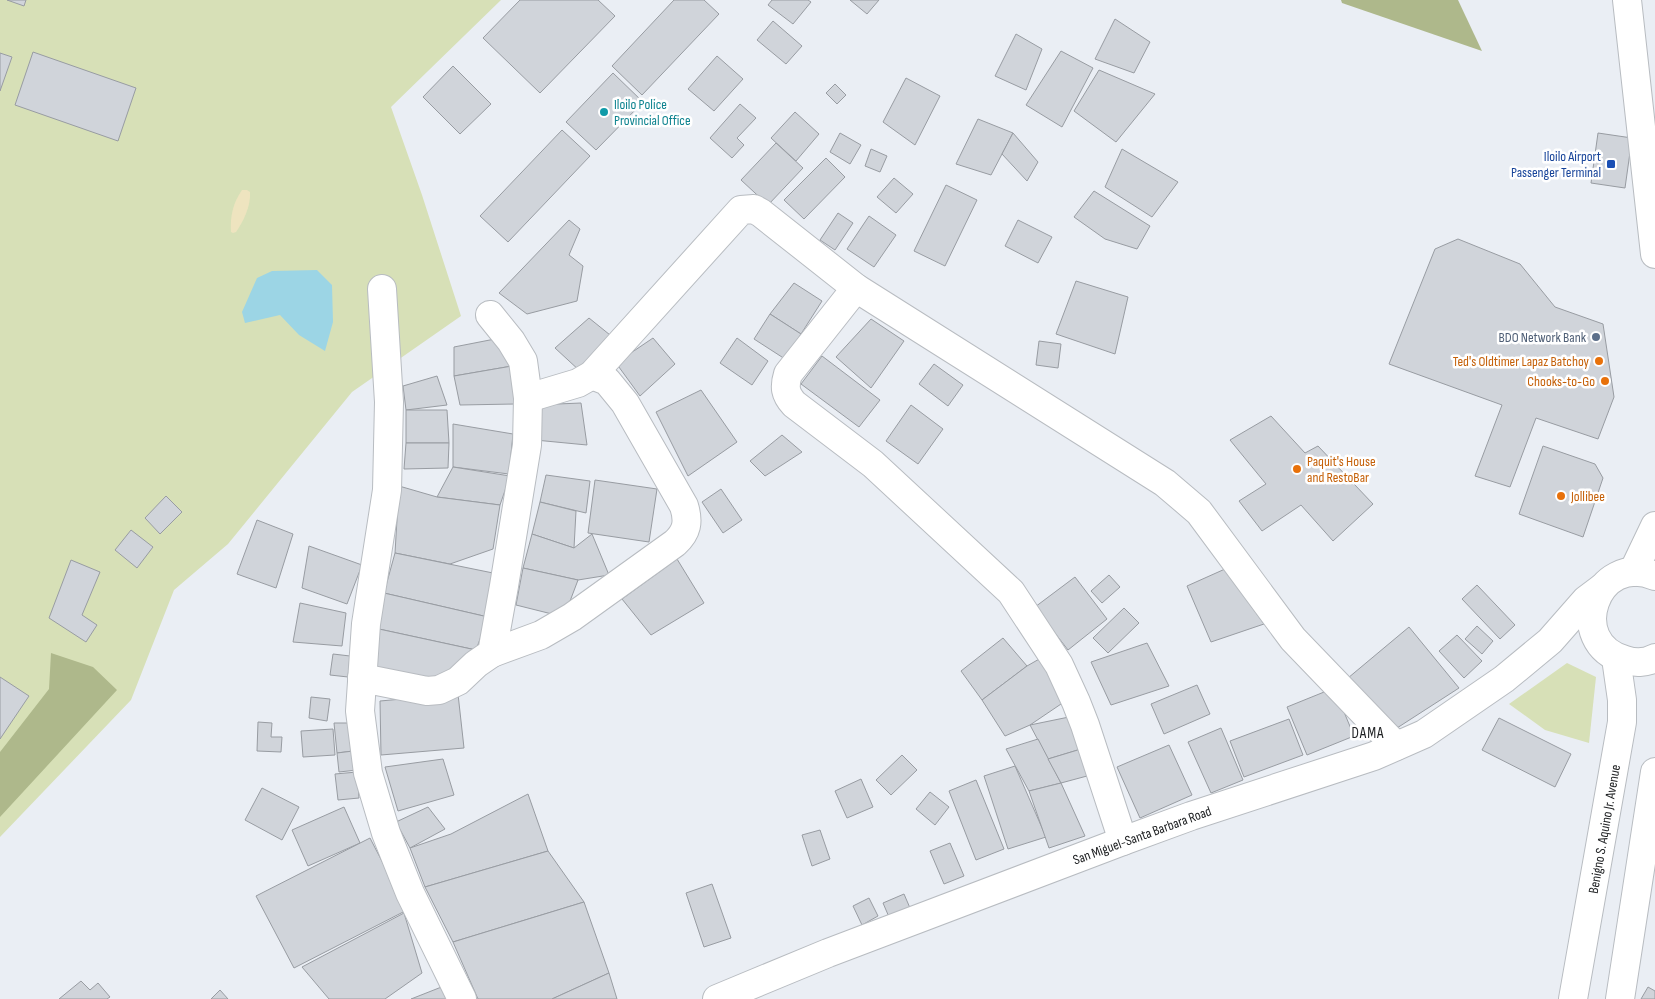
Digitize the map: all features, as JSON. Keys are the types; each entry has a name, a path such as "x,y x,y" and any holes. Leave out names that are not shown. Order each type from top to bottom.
{"street":[{"path":"1627,0 1654,244"},
{"path":"528,398 578,383 592,376 741,210 754,209 856,288 1165,483 1199,512 1293,639 1396,746"},
{"path":"382,288 389,402 387,490 366,624 360,710 368,773 386,833 410,893 462,999"},
{"path":"856,288 788,374 784,390 794,404 874,464 1010,592 1058,665 1076,702 1123,842"},
{"path":"490,315 511,340 523,361 528,398 527,445 492,653"},
{"path":"362,678 427,691 438,690 458,681 476,664 492,653 541,635 572,617 675,543 685,532 687,516 684,506 632,413 607,381 592,376"},
{"path":"1644,574 1655,526"},
{"name":"San Miguel-Santa Barbara Road","path":"717,999 828,953 1200,813 1374,756 1424,734 1504,679 1550,641 1586,600 1611,580 1622,575 1644,574"},
{"name":"Benigno S. Aquino Jr. Avenue","path":"1573,999 1622,722 1622,700 1608,651 1594,632 1591,616 1595,601 1602,588"},
{"path":"1550,641 1580,641 1633,662 1655,658"},
{"path":"1620,999 1655,772"}],"green space":[{"path":"0,0 501,0 391,107 461,316 352,392 228,544 174,590 131,700 0,837"},
{"path":"1341,0 1458,0 1482,51 1342,3"},
{"path":"51,653 93,667 117,690 0,817 0,752 49,689"},
{"path":"1567,663 1596,677 1589,743 1545,730 1509,704"}],"sand":[{"path":"242,190 250,192 249,203 241,224 236,232 233,233 231,232 231,226 233,210"}],"water":[{"path":"317,270 332,285 333,322 325,351 299,335 280,315 245,323 242,312 257,278 272,271"}],"building":[{"path":"7,0 26,0 24,6"},
{"path":"520,0 598,0 615,16 540,93 483,38"},
{"path":"674,0 704,0 719,14 642,95 612,66"},
{"path":"772,0 808,0 811,2 793,24 768,5"},
{"path":"850,0 879,0 867,14"},
{"path":"1115,19 1150,42 1134,73 1095,59"},
{"path":"773,21 802,46 786,64 757,40"},
{"path":"1016,34 1042,49 1026,90 995,76"},
{"path":"1061,51 1093,68 1062,127 1026,105"},
{"path":"33,52 136,88 118,141 15,105"},
{"path":"0,53 12,57 0,91"},
{"path":"717,56 743,79 714,111 688,89"},
{"path":"453,66 491,104 460,134 423,97"},
{"path":"1099,70 1155,94 1116,142 1074,111"},
{"name":"Iloilo Police Provincial Office","path":"613,73 643,102 596,150 566,122"},
{"path":"906,78 940,96 915,145 883,122"},
{"path":"835,84 846,95 837,104 826,93"},
{"path":"740,104 756,118 737,138 744,145 732,158 710,138"},
{"path":"795,112 819,134 796,161 771,138"},
{"path":"978,119 1013,133 991,175 956,164"},
{"path":"562,130 590,156 508,242 480,216"},
{"path":"840,133 861,145 850,164 830,152"},
{"path":"1013,133 1038,162 1027,181 1002,154"},
{"path":"1598,133 1632,138 1625,188 1591,183"},
{"path":"776,143 803,168 768,205 741,180"},
{"path":"871,149 887,156 880,172 865,166"},
{"path":"1122,149 1178,182 1152,217 1105,187"},
{"path":"826,158 845,177 804,219 784,200"},
{"path":"894,178 913,194 896,213 877,197"},
{"path":"946,185 977,200 945,266 914,251"},
{"path":"1094,191 1150,226 1137,249 1105,239 1074,217"},
{"path":"838,213 853,223 835,250 820,240"},
{"path":"869,216 896,235 874,267 847,249"},
{"path":"569,220 580,229 569,255 583,266 577,301 527,314 499,293"},
{"path":"1018,220 1052,237 1038,263 1005,246"},
{"path":"1458,239 1520,264 1555,307 1603,324 1614,397 1598,439 1536,418 1510,487 1475,476 1502,405 1389,364 1435,249"},
{"path":"1076,281 1128,297 1115,354 1056,334"},
{"path":"794,283 822,301 801,334 770,314"},
{"path":"770,314 801,334 785,359 754,339"},
{"path":"589,318 615,339 581,372 555,348"},
{"path":"871,319 904,341 871,388 836,357"},
{"path":"500,338 512,366 454,376 454,347"},
{"path":"653,338 675,364 640,396 616,363"},
{"path":"737,338 768,361 752,385 720,363"},
{"path":"1039,341 1061,344 1058,368 1036,365"},
{"path":"822,356 880,400 859,427 801,384"},
{"path":"934,364 963,385 948,406 919,384"},
{"path":"512,366 515,404 460,405 454,376"},
{"path":"437,376 447,405 406,410 403,386"},
{"path":"701,390 737,442 688,476 656,412"},
{"path":"581,403 587,445 535,440 534,405"},
{"path":"911,405 943,429 918,464 886,441"},
{"path":"406,410 447,410 449,443 406,443"},
{"name":"Paquit's House and RestoBar","path":"1271,416 1305,453 1318,446 1373,504 1333,541 1301,505 1262,531 1239,501 1266,484 1230,440"},
{"path":"453,424 513,434 509,474 453,467"},
{"path":"782,435 802,452 765,476 750,461"},
{"path":"406,443 449,443 448,468 404,469"},
{"name":"Jollibee","path":"1543,446 1595,464 1603,478 1583,537 1519,514"},
{"path":"453,467 510,476 500,505 437,497"},
{"path":"546,475 590,481 586,513 540,502"},
{"path":"595,480 657,489 649,542 588,533"},
{"path":"399,486 437,497 500,505 493,549 450,564 395,553"},
{"path":"721,489 742,520 723,533 702,502"},
{"path":"166,496 182,512 160,534 145,518"},
{"path":"540,502 576,511 574,548 532,534"},
{"path":"257,520 293,534 276,588 237,574"},
{"path":"131,530 153,547 137,568 115,550"},
{"path":"532,534 574,548 592,534 609,575 578,580 523,568"},
{"path":"309,546 362,565 347,604 302,588"},
{"path":"395,553 493,573 488,617 384,593"},
{"path":"677,559 704,603 651,635 622,599"},
{"path":"71,560 100,572 82,615 97,625 86,642 49,618"},
{"path":"523,568 578,580 564,617 516,605"},
{"path":"1225,569 1264,624 1211,642 1187,586"},
{"path":"1109,575 1120,587 1102,603 1091,591"},
{"path":"1075,577 1107,619 1068,650 1035,607"},
{"path":"1477,585 1515,625 1500,639 1462,599"},
{"path":"384,593 488,617 476,650 379,629"},
{"path":"300,603 346,613 342,646 293,642"},
{"path":"1124,608 1139,623 1108,653 1093,638"},
{"path":"1477,626 1493,641 1482,654 1465,639"},
{"path":"1409,627 1459,688 1397,728 1348,678"},
{"path":"379,629 476,650 438,687 371,669"},
{"path":"1457,635 1482,661 1464,678 1439,651"},
{"path":"1003,638 1027,666 982,700 961,671"},
{"path":"1147,643 1169,686 1111,705 1091,662"},
{"path":"333,654 350,656 348,677 330,675"},
{"path":"1041,658 1064,702 1030,725 1005,736 982,700 1027,666"},
{"path":"0,677 29,696 0,739"},
{"path":"1197,685 1210,714 1164,734 1151,704"},
{"path":"1334,688 1354,736 1307,755 1287,707"},
{"path":"458,694 464,748 381,755 380,701"},
{"path":"311,697 330,699 327,721 309,718"},
{"path":"1069,717 1081,749 1048,759 1030,725"},
{"path":"1499,718 1571,754 1555,787 1482,750"},
{"path":"1289,719 1303,755 1244,777 1230,741"},
{"path":"258,722 272,723 271,737 282,737 281,752 257,751"},
{"path":"334,723 350,723 353,751 337,753"},
{"path":"1221,728 1243,780 1211,793 1188,742"},
{"path":"333,729 335,755 303,757 301,731"},
{"path":"1038,739 1061,783 1029,791 1006,749"},
{"path":"1169,745 1192,795 1140,818 1117,767"},
{"path":"1081,749 1087,776 1061,783 1048,759"},
{"path":"353,751 357,770 339,772 337,753"},
{"path":"902,755 917,770 891,795 876,780"},
{"path":"443,759 454,795 398,811 385,767"},
{"path":"1015,766 1046,837 1008,849 984,776"},
{"path":"357,772 359,798 338,800 335,774"},
{"path":"861,779 873,807 847,818 835,791"},
{"path":"976,780 1004,849 976,860 949,791"},
{"path":"1061,783 1085,836 1049,848 1029,791"},
{"path":"262,788 299,807 282,840 245,820"},
{"path":"930,792 949,807 935,825 916,809"},
{"path":"528,794 548,851 425,887 410,848 451,834"},
{"path":"344,807 360,843 308,866 292,830"},
{"path":"428,807 445,829 410,848 396,822"},
{"path":"820,830 830,859 812,866 802,835"},
{"path":"370,838 407,910 294,968 256,896"},
{"path":"950,843 964,876 944,884 930,851"},
{"path":"548,851 584,902 453,942 425,887"},
{"path":"712,884 731,938 704,947 686,893"},
{"path":"904,894 910,908 889,917 883,903"},
{"path":"869,898 878,916 862,925 853,906"},
{"path":"584,902 609,973 552,999 478,999 453,942"},
{"path":"404,913 422,973 385,999 329,999 302,967"},
{"path":"609,973 617,999 552,999"},
{"path":"81,981 90,990 98,983 110,997 107,999 59,999"},
{"path":"444,986 450,999 411,999"},
{"path":"1648,987 1655,991 1655,999 1641,999"},
{"path":"220,990 228,999 211,999"}],"place":[{"name":"Iloilo Police Provincial Office","path":"604,112"},
{"name":"Iloilo Airport Passenger Terminal","path":"1611,164"},
{"name":"BDO Network Bank","path":"1596,337"},
{"name":"Ted's Oldtimer Lapaz Batchoy","path":"1599,361"},
{"name":"Chooks-to-Go","path":"1605,381"},
{"name":"Paquit's House and RestoBar","path":"1297,469"},
{"name":"Jollibee","path":"1561,496"}],"district":[{"name":"DAMA","path":"1368,733"}]}
